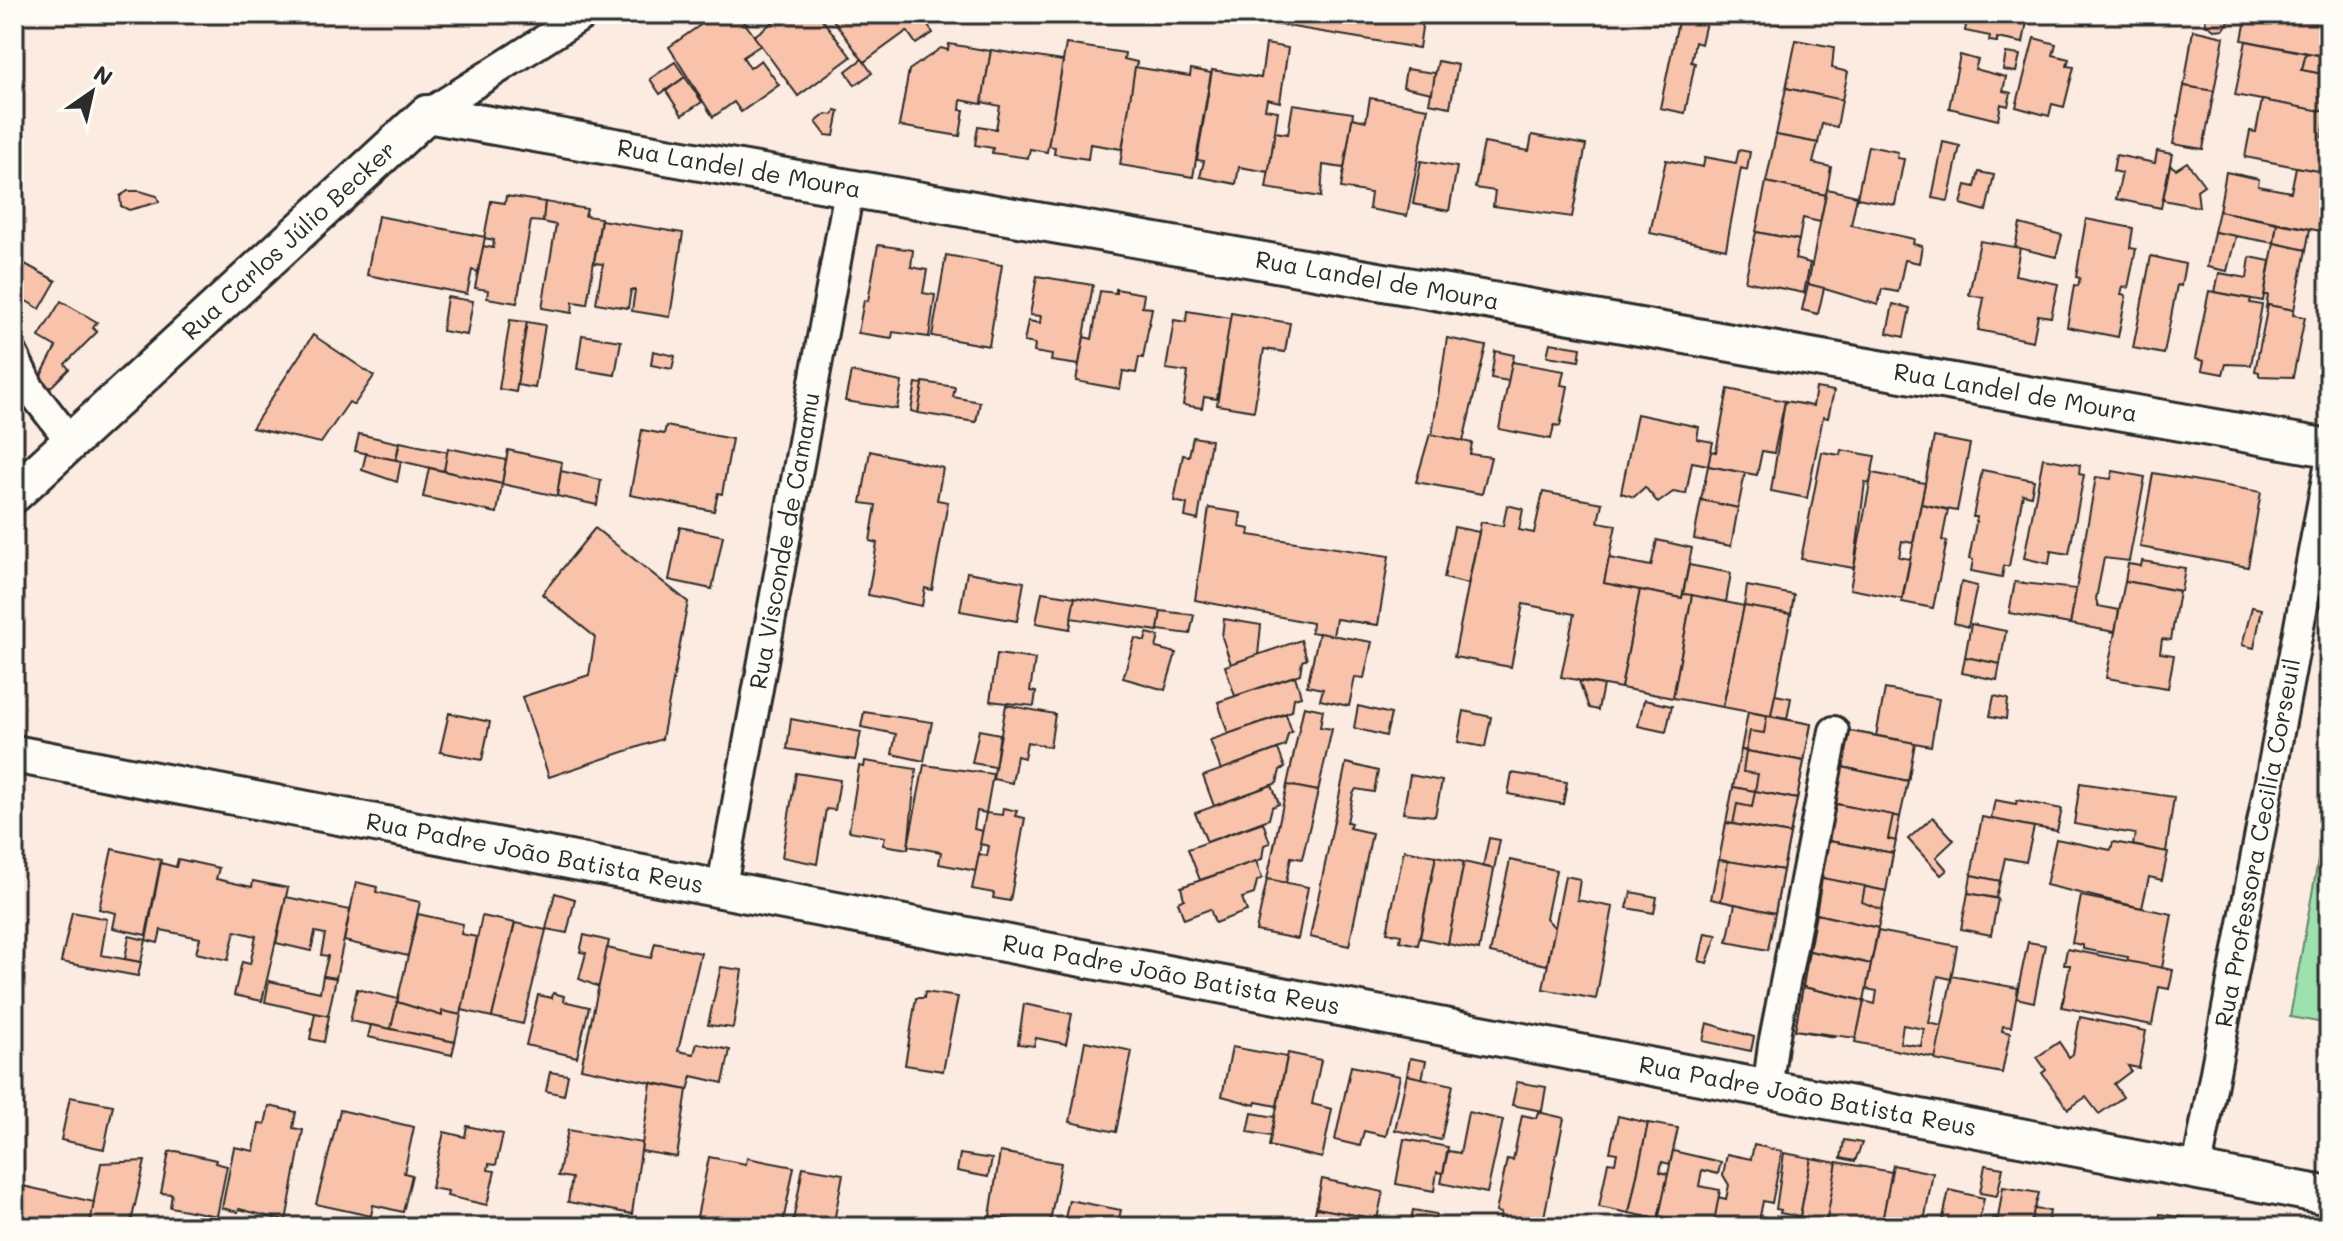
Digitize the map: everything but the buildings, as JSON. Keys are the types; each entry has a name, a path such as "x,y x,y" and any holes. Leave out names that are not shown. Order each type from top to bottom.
{"street":[{"name":"Rua Carlos Júlio Becker","path":"18,481 71,442 427,114 585,14"},
{"name":"Rua Landel de Moura","path":"427,114 2329,448"},
{"name":"Rua Visconde de Camamu","path":"721,891 849,190"},
{"path":"14,356 30,389 71,442"},
{"name":"Rua Professora Cecilia Corseuil","path":"2196,1173 2329,467"},
{"path":"1767,1091 1773,1045 1834,731"},
{"name":"Rua Padre João Batista Reus","path":"14,754 2329,1196"}],"green space":[{"path":"2329,799 2329,1024 2290,1017"}]}
